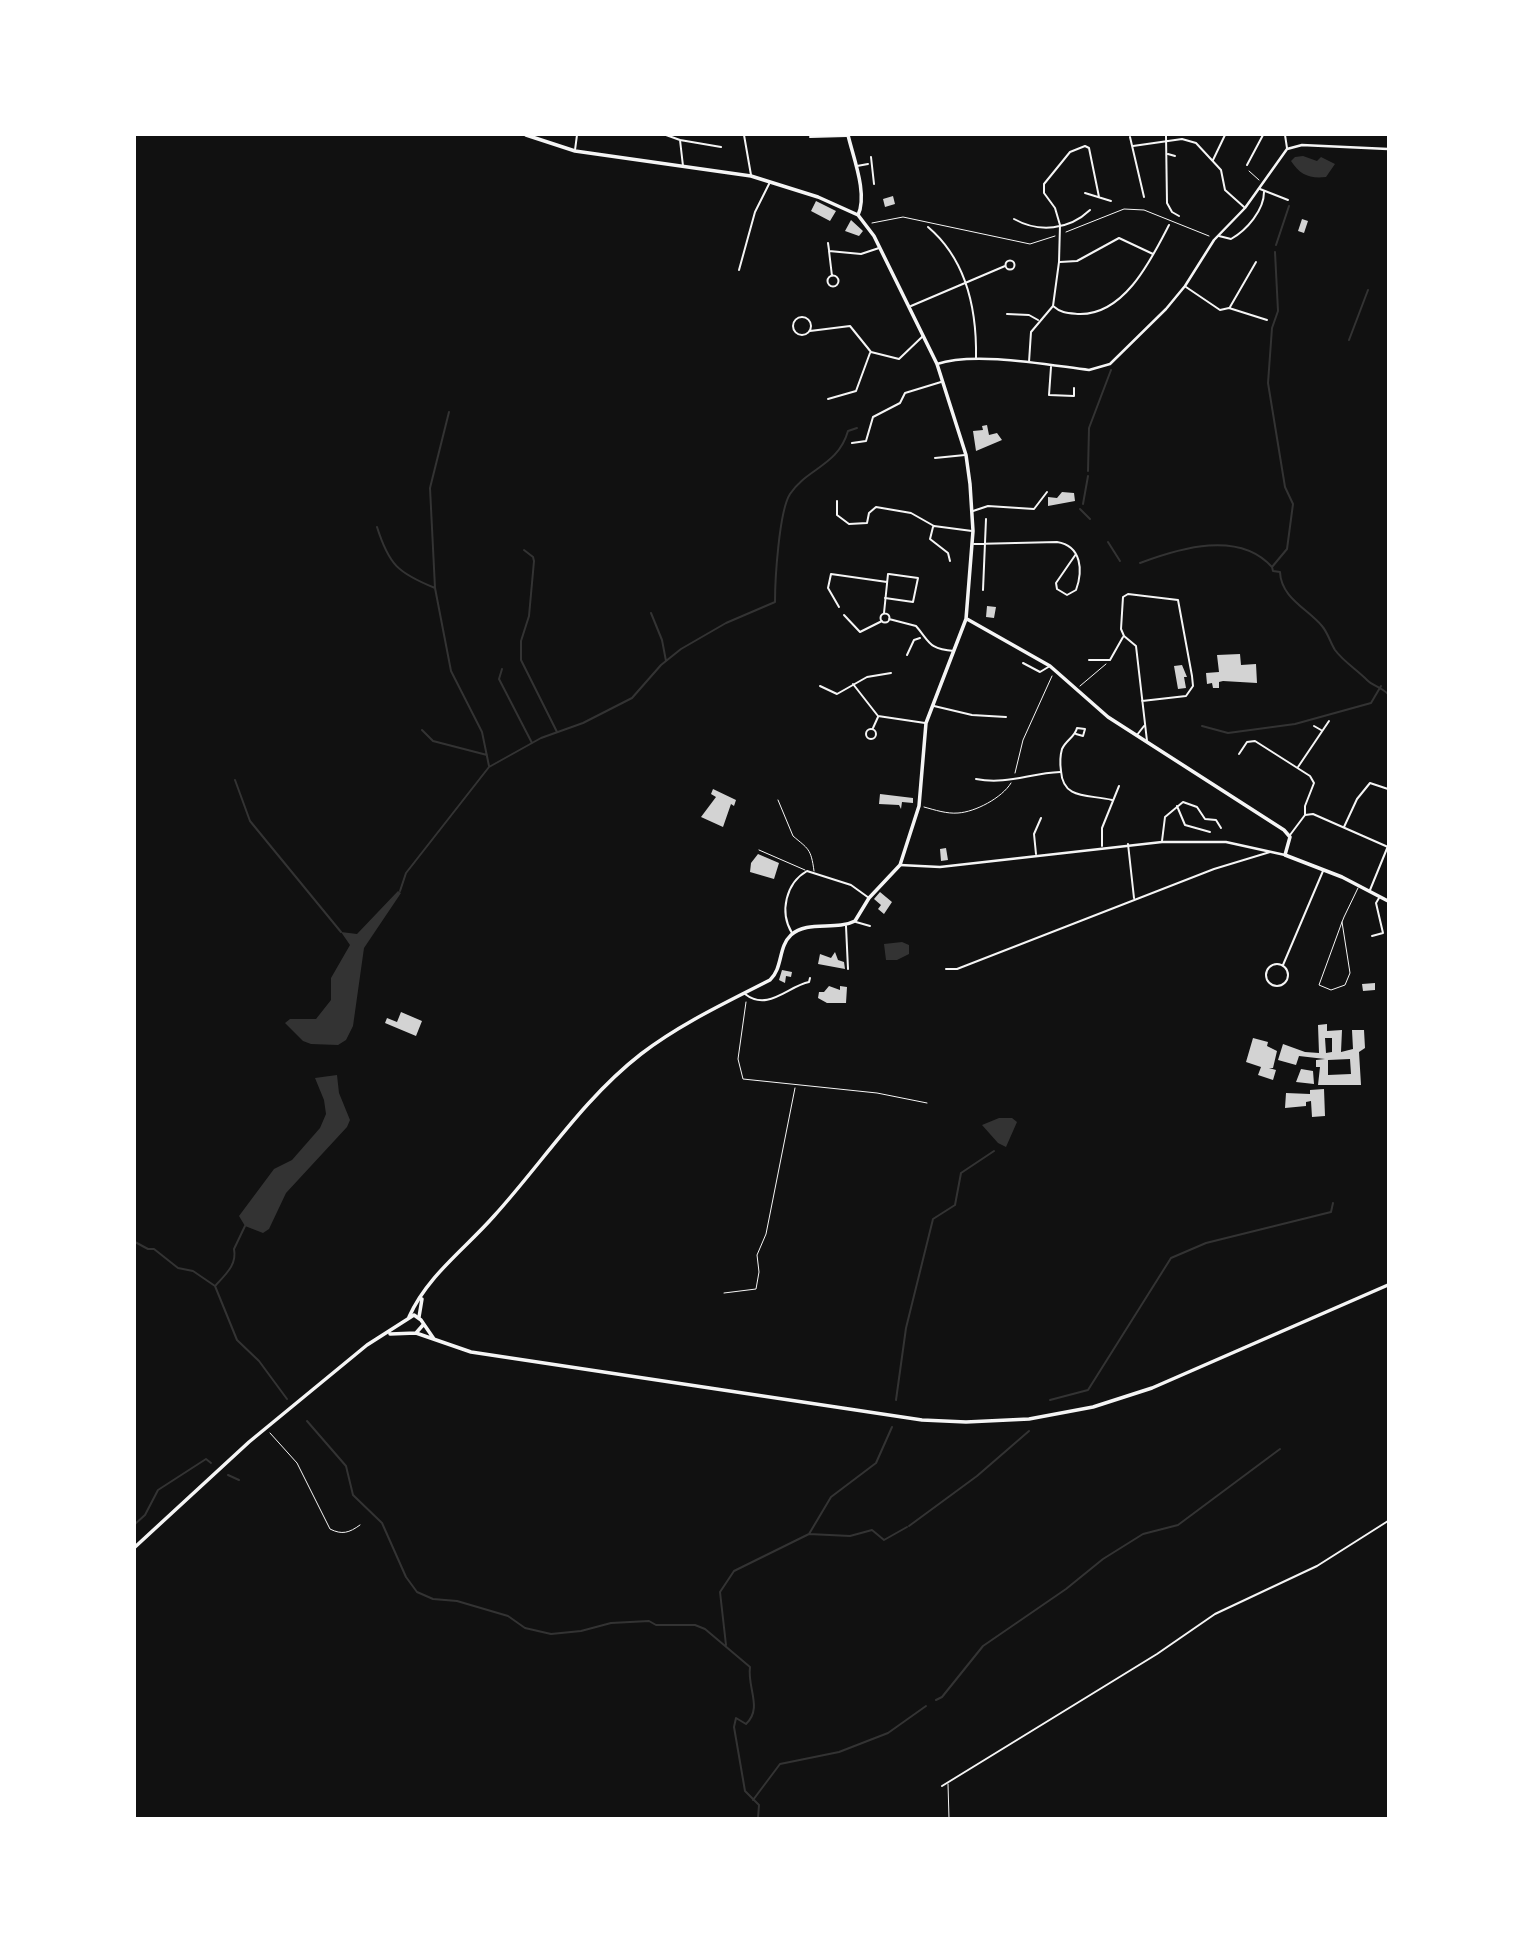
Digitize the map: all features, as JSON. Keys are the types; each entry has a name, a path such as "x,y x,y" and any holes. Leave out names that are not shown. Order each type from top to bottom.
{"main road":[{"path":"135,1547 269,1427 367,1345 405,1322 442,1268 505,1205 591,1101 618,1074 658,1042 774,977 785,943 792,934 808,928 846,925 855,921 869,898 900,865 919,806 926,723 966,619 973,544 972,511 966,455 937,363 880,248 858,215 818,197 771,181 575,151 526,135"},
{"path":"848,135 861,206 858,215"},
{"path":"966,619 1050,666 1135,736 1219,786 1289,835 1285,855 1388,901"},
{"path":"388,1334 416,1333 471,1352 922,1420 966,1422 1029,1419 1093,1407 1152,1388 1388,1285"},
{"path":"422,1297 419,1317 434,1339"},
{"path":"408,1317 419,1317"},
{"path":"405,1322 410,1333"},
{"path":"416,1333 422,1328 423,1322"}],"street":[{"path":"575,151 577,135"},
{"path":"666,135 721,147"},
{"path":"744,135 751,176"},
{"path":"810,137 848,135"},
{"path":"1166,135 1167,203 1172,212 1179,216"},
{"path":"1213,161 1225,135"},
{"path":"1247,165 1263,136 1257,135"},
{"path":"1284,135 1287,149"},
{"path":"1130,137 1144,197"},
{"path":"680,139 683,167"},
{"path":"1133,146 1166,141 1192,141 1221,170 1225,190 1245,208"},
{"path":"937,363 976,360 1089,370 1104,368 1138,337 1185,286 1218,236 1245,208 1287,149 1301,145 1388,149"},
{"path":"1029,363 1031,332 1038,320 1053,306 1059,262 1060,225 1055,208 1044,193 1044,184 1070,152 1077,148 1089,148 1099,197"},
{"path":"1167,153 1175,156"},
{"path":"871,157 869,164 874,184"},
{"path":"855,167 869,164"},
{"path":"739,270 755,212 771,181"},
{"path":"1259,189 1288,200"},
{"path":"1218,236 1231,239 1239,234 1258,213 1264,192"},
{"path":"1085,193 1111,201"},
{"path":"1014,219 1041,229 1079,220 1090,209"},
{"path":"1053,306 1062,313 1098,312 1142,275 1169,225"},
{"path":"928,227 943,239 964,281 977,321 976,360"},
{"path":"1059,262 1077,261 1119,239 1154,255"},
{"path":"828,243 832,276"},
{"path":"829,251 861,254 880,248"},
{"path":"1229,308 1256,262"},
{"path":"910,306 1005,265"},
{"path":"1185,286 1220,310 1229,308 1267,320"},
{"path":"1007,314 1029,315 1038,320"},
{"path":"810,331 809,320 800,317 795,320 793,329 796,334 806,335 810,331 850,326 871,352 899,359 923,335"},
{"path":"828,398 856,391 871,352"},
{"path":"1051,366 1049,395 1074,396 1074,388"},
{"path":"852,443 866,441 873,417 900,403 905,393 942,382"},
{"path":"935,458 966,455"},
{"path":"972,511 988,506 1034,509 1047,492"},
{"path":"837,501 837,515 849,524 867,523 869,513 876,507 911,513 934,526 973,531"},
{"path":"983,590 986,519"},
{"path":"934,526 930,539 948,553 950,561"},
{"path":"973,544 1057,542 1068,545 1076,554 1080,568 1078,586 1071,594 1063,594 1057,589 1056,583 1076,554"},
{"path":"882,621 880,617 884,613 885,598 888,573 918,578 914,602 885,598"},
{"path":"839,607 828,587 831,574 887,582"},
{"path":"1142,701 1181,698 1193,686 1179,603 1171,598 1125,595 1120,620 1124,636 1136,646 1142,701 1147,743"},
{"path":"884,613 889,619"},
{"path":"844,615 860,632 889,619 916,626 921,638 932,646 955,651"},
{"path":"1089,660 1110,660 1124,636"},
{"path":"907,655 914,639 921,638"},
{"path":"1023,663 1040,672 1050,666"},
{"path":"820,686 837,694 867,677 891,673"},
{"path":"853,684 878,716 926,723"},
{"path":"933,705 972,715 1006,717"},
{"path":"873,729 878,716"},
{"path":"1298,768 1329,722"},
{"path":"1135,736 1145,725"},
{"path":"1314,726 1322,731"},
{"path":"1076,734 1062,750 1061,772 1065,786 1073,793 1112,800"},
{"path":"1239,754 1247,742 1255,741 1298,768 1314,783 1305,806 1305,815 1289,835"},
{"path":"976,779 1012,781 1030,773 1061,772"},
{"path":"1343,828 1357,799 1370,783 1388,789"},
{"path":"1102,846 1102,828 1119,786"},
{"path":"1162,842 1165,817 1183,802 1193,805 1205,819 1216,821 1222,828"},
{"path":"1177,805 1185,825 1210,832"},
{"path":"1305,815 1312,814 1388,846 1369,892"},
{"path":"1037,855 1034,834 1041,818"},
{"path":"900,865 940,867 1102,846 1162,842 1226,842 1285,855"},
{"path":"1128,844 1134,900"},
{"path":"946,970 957,969 1214,869 1271,852"},
{"path":"1283,965 1323,870"},
{"path":"792,934 785,900 795,880 807,871 814,871 851,885 869,898"},
{"path":"1372,936 1383,933 1376,903 1380,897"},
{"path":"855,921 870,926"},
{"path":"846,925 848,969"},
{"path":"1276,964 1283,965 1288,971 1288,979 1283,984 1273,985 1268,980 1268,970 1276,964"},
{"path":"746,995 759,1000 778,998 809,982 810,978"},
{"path":"942,1786 1157,1654 1215,1614 1317,1566 1388,1521"}],"lane":[{"path":"778,800 793,836 806,843 814,871"},
{"path":"759,850 807,871"},
{"path":"1342,922 1350,972 1348,981 1331,990 1319,985 1342,922 1359,886"},
{"path":"947,1782 949,1818"}],"path":[{"path":"1247,165 1250,172 1263,184"},
{"path":"1076,689 1110,660"},
{"path":"919,806 964,811 1003,794 1012,781 1023,740 1055,670"},
{"path":"746,995 739,1038 740,1074 750,1082 877,1093 927,1103"},
{"path":"724,1293 756,1289 760,1272 757,1255 764,1241 795,1086"},
{"path":"269,1427 270,1437 297,1463 318,1500 322,1517 330,1530 349,1532 360,1525"}],"shaded area":[{"path":"1303,156 1317,161 1321,157 1335,164 1326,177 1310,177 1298,170 1291,161 1295,157"},
{"path":"398,891 401,893 364,948 353,1026 346,1040 338,1045 303,1041 285,1023 290,1019 316,1019 331,1000 331,978 350,945 341,932 357,934"},
{"path":"902,942 909,945 909,954 897,960 886,960 884,944"},
{"path":"337,1075 339,1093 350,1120 347,1127 286,1193 269,1229 263,1233 245,1226 239,1216 274,1169 292,1160 320,1128 326,1114 324,1100 315,1078"},
{"path":"999,1118 1012,1118 1017,1122 1006,1147 998,1143 982,1125"}],"building":[{"path":"893,196 895,204 885,207 883,199"},
{"path":"816,201 836,211 830,221 811,211"},
{"path":"1302,219 1308,221 1304,233 1298,231"},
{"path":"851,220 863,231 859,236 845,231"},
{"path":"987,425 989,435 997,433 1002,440 976,451 973,431 983,430 982,426"},
{"path":"1062,492 1074,493 1075,501 1048,506 1048,497 1057,498"},
{"path":"987,606 996,607 994,618 986,617"},
{"path":"1240,654 1241,665 1256,664 1257,683 1223,681 1219,682 1219,688 1213,688 1212,683 1207,684 1206,673 1219,672 1217,655"},
{"path":"1182,665 1187,677 1184,677 1186,688 1178,689 1174,666"},
{"path":"713,789 736,800 734,806 731,804 723,827 701,817 716,797 711,794"},
{"path":"880,794 913,798 913,803 902,802 901,809 899,805 879,804"},
{"path":"946,848 948,860 941,861 940,849"},
{"path":"758,854 779,863 774,879 750,872 751,863"},
{"path":"880,892 892,902 884,914 878,909 881,905 874,899"},
{"path":"835,952 838,960 844,962 845,969 818,964 820,954 831,958"},
{"path":"782,970 792,972 791,977 786,976 785,983 779,980"},
{"path":"1375,983 1375,990 1363,991 1362,984"},
{"path":"829,986 840,990 840,986 847,987 846,1003 827,1003 818,998 819,992 824,992"},
{"path":"401,1012 422,1021 416,1036 385,1023 387,1018 397,1022"},
{"path":"1327,1024 1327,1031 1342,1030 1341,1052 1353,1049 1352,1030 1364,1030 1365,1048 1359,1052 1361,1085 1318,1085 1320,1067 1316,1067 1316,1060 1325,1059 1299,1056 1296,1065 1278,1060 1283,1044 1305,1052 1319,1053 1318,1025","holes":["1325,1038 1332,1038 1332,1052 1326,1053","1350,1059 1351,1074 1328,1075 1328,1060"]},
{"path":"1253,1038 1268,1042 1267,1046 1277,1051 1273,1068 1269,1068 1276,1070 1273,1080 1258,1075 1261,1067 1246,1062"},
{"path":"1301,1069 1313,1071 1314,1084 1296,1082"},
{"path":"1324,1089 1325,1116 1312,1117 1311,1101 1306,1102 1306,1106 1285,1108 1286,1093 1310,1094 1310,1090"}],"waterway":[{"path":"1276,245 1289,206"},
{"path":"1275,252 1278,311 1272,328 1268,383 1285,487 1293,504 1287,549 1272,567 1273,571 1280,572 1285,589 1322,626 1338,654 1369,682 1388,694"},
{"path":"1349,340 1368,290"},
{"path":"1088,471 1089,428 1111,370"},
{"path":"449,412 430,488 435,588 451,671 482,732 489,766"},
{"path":"400,891 406,873 489,767 541,738 583,723 632,698 661,665 681,649 726,623 775,602 780,530 790,494 837,452 848,431 857,428"},
{"path":"1083,504 1088,476"},
{"path":"1080,509 1090,519"},
{"path":"377,527 386,550 397,566 435,588"},
{"path":"1108,542 1120,561"},
{"path":"1140,563 1191,548 1226,546 1243,549 1272,567"},
{"path":"524,550 534,561 529,616 521,641 521,660 557,732"},
{"path":"651,613 662,640 666,661"},
{"path":"502,669 499,679 532,743"},
{"path":"1202,726 1228,733 1295,724 1371,703 1381,686"},
{"path":"422,730 433,741 487,755"},
{"path":"235,780 250,821 341,932"},
{"path":"896,1400 906,1328 933,1219 955,1205 961,1173 994,1151"},
{"path":"1050,1400 1088,1390 1171,1258 1206,1243 1331,1212 1333,1203"},
{"path":"216,1285 233,1264 234,1249 245,1226"},
{"path":"135,1242 154,1249 178,1268 193,1271 215,1286 237,1340 259,1361 287,1399"},
{"path":"307,1421 346,1466 353,1495 382,1523 406,1577 417,1592 433,1599 457,1601 508,1616 525,1628 551,1634 581,1631 611,1623 649,1621 656,1625 695,1625 705,1629 750,1667 753,1711 746,1724 736,1718 734,1727 745,1791 759,1805 758,1818"},
{"path":"809,1534 831,1497 876,1463 892,1427"},
{"path":"909,1526 977,1476 1029,1431"},
{"path":"936,1700 942,1697 983,1646 1066,1589 1103,1559 1143,1534 1178,1525 1280,1449"},
{"path":"135,1524 145,1515 158,1490 206,1459 211,1463"},
{"path":"228,1475 239,1480"},
{"path":"726,1645 720,1592 734,1571 809,1534 850,1536 872,1530 884,1540 907,1527"},
{"path":"753,1800 780,1764 839,1752 888,1733 926,1706"}]}
